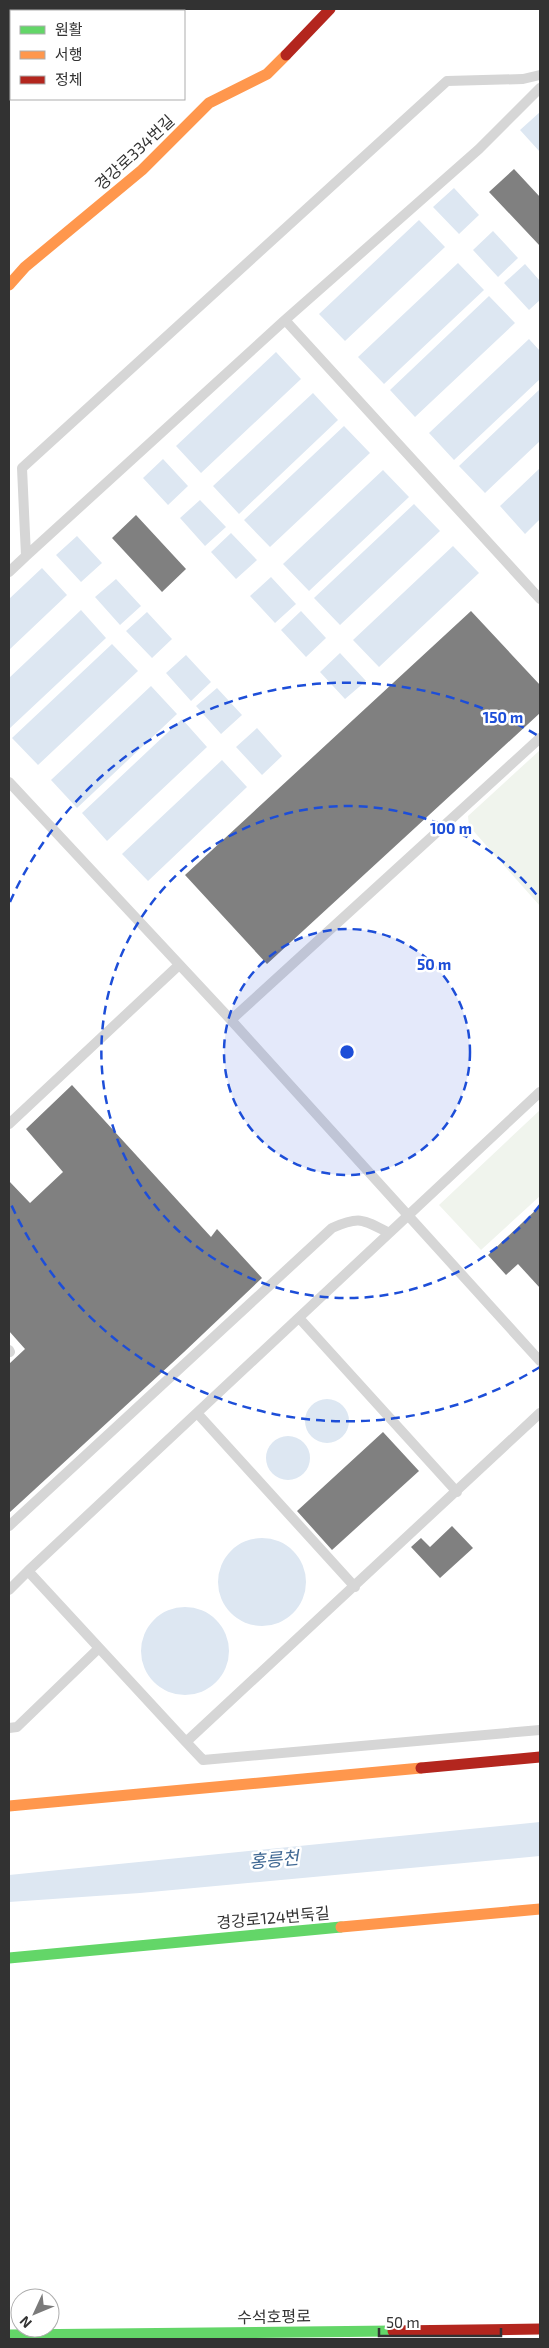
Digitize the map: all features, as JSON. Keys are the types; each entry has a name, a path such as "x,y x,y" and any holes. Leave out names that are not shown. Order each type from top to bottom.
{"main road":[{"name":"경강로334번길","path":"9,285 24,267 142,170 210,102 267,74 330,9"},
{"path":"9,1806 540,1757"},
{"name":"경강로124번둑길","path":"9,1958 540,1909"},
{"name":"수석호평로","path":"9,2335 540,2329"}],"lane":[{"path":"26,556 22,468 447,81 523,79 540,75"},
{"path":"9,572 285,320 479,149 540,88"},
{"path":"285,320 540,600"},
{"path":"231,1020 540,738"},
{"path":"9,782 231,1020 406,1216 540,1361"},
{"path":"9,1124 180,966"},
{"path":"9,1590 540,1092"},
{"path":"9,1526 332,1228 352,1220 368,1222 389,1233"},
{"path":"300,1319 457,1492"},
{"path":"197,1413 354,1587"},
{"path":"186,1742 540,1413"},
{"path":"28,1571 203,1760 540,1730"},
{"path":"9,1728 17,1726 99,1648"}],"shaded area":[{"path":"540,750 540,906 469,826 468,816"},
{"path":"540,1110 540,1196 481,1250 439,1205"}],"water":[{"path":"540,112 540,152 520,130"},
{"path":"454,188 479,215 459,234 433,207"},
{"path":"419,220 445,247 345,341 319,314"},
{"path":"493,231 518,258 498,277 473,250"},
{"path":"458,263 484,290 384,384 358,357"},
{"path":"525,264 540,281 540,300 529,310 504,283"},
{"path":"489,296 515,323 415,417 390,390"},
{"path":"529,339 540,351 540,379 454,460 429,433"},
{"path":"276,352 301,379 201,473 176,446"},
{"path":"540,389 540,441 485,493 459,466"},
{"path":"313,393 338,420 239,514 213,486"},
{"path":"344,426 370,453 270,547 244,520"},
{"path":"163,459 188,486 168,505 143,478"},
{"path":"540,468 540,519 525,534 500,506"},
{"path":"383,470 409,497 309,591 283,564"},
{"path":"200,500 226,527 205,546 180,518"},
{"path":"414,504 440,531 340,625 314,598"},
{"path":"231,533 257,560 236,579 211,552"},
{"path":"77,536 102,563 81,582 56,555"},
{"path":"453,546 479,573 379,667 353,640"},
{"path":"42,568 67,595 9,650 9,599"},
{"path":"271,577 296,604 275,623 250,596"},
{"path":"116,579 141,606 120,625 95,597"},
{"path":"81,610 106,638 9,729 9,678"},
{"path":"301,611 326,638 306,657 281,630"},
{"path":"147,612 172,639 152,658 126,631"},
{"path":"112,644 138,671 38,765 12,738"},
{"path":"340,653 366,681 345,699 320,672"},
{"path":"186,655 211,682 191,701 166,673"},
{"path":"151,686 177,714 77,808 51,780"},
{"path":"217,688 242,715 221,734 196,706"},
{"path":"182,719 207,747 107,841 82,813"},
{"path":"257,728 282,756 262,775 236,747"},
{"path":"222,760 247,787 148,881 122,854"},
{"path":"327,1399 339,1403 345,1409 349,1421 345,1433 339,1439 327,1443 315,1439 309,1433 305,1421 309,1409 315,1403"},
{"path":"288,1436 300,1440 306,1446 310,1458 306,1470 300,1476 288,1480 276,1476 270,1470 266,1458 270,1446 276,1440"},
{"path":"262,1538 279,1541 293,1551 303,1565 306,1582 303,1599 293,1613 279,1623 262,1626 245,1623 231,1613 221,1599 218,1582 221,1565 231,1551 245,1541"},
{"path":"185,1607 202,1610 216,1620 226,1634 229,1651 226,1668 216,1682 202,1692 185,1695 168,1692 154,1682 144,1668 141,1651 144,1634 154,1620 168,1610"},
{"name":"홍릉천","path":"540,1822 540,1856 140,1893 9,1902 9,1875"}],"building":[{"path":"514,169 540,197 540,246 489,192"},
{"path":"136,515 186,569 162,592 112,538"},
{"path":"471,611 540,685 540,713 267,964 185,875"},
{"path":"72,1085 211,1237 217,1229 262,1278 9,1513 9,1364 25,1349 9,1331 9,1181 30,1203 63,1172 26,1129"},
{"path":"540,1206 540,1288 518,1264 506,1275 488,1255"},
{"path":"383,1432 419,1471 332,1550 297,1511"},
{"path":"452,1526 473,1548 440,1578 411,1547 421,1538 430,1547"}],"traffic: fast":[{"path":"9,1958 341,1927"},
{"path":"9,2335 393,2331"}],"traffic: slow":[{"path":"9,285 25,267 142,170 209,103 267,74 286,55"},
{"path":"9,1806 421,1768"},
{"path":"341,1927 540,1909"}],"traffic: jam":[{"path":"286,55 330,9"},
{"path":"421,1768 540,1757"},
{"path":"393,2331 540,2329"}]}
